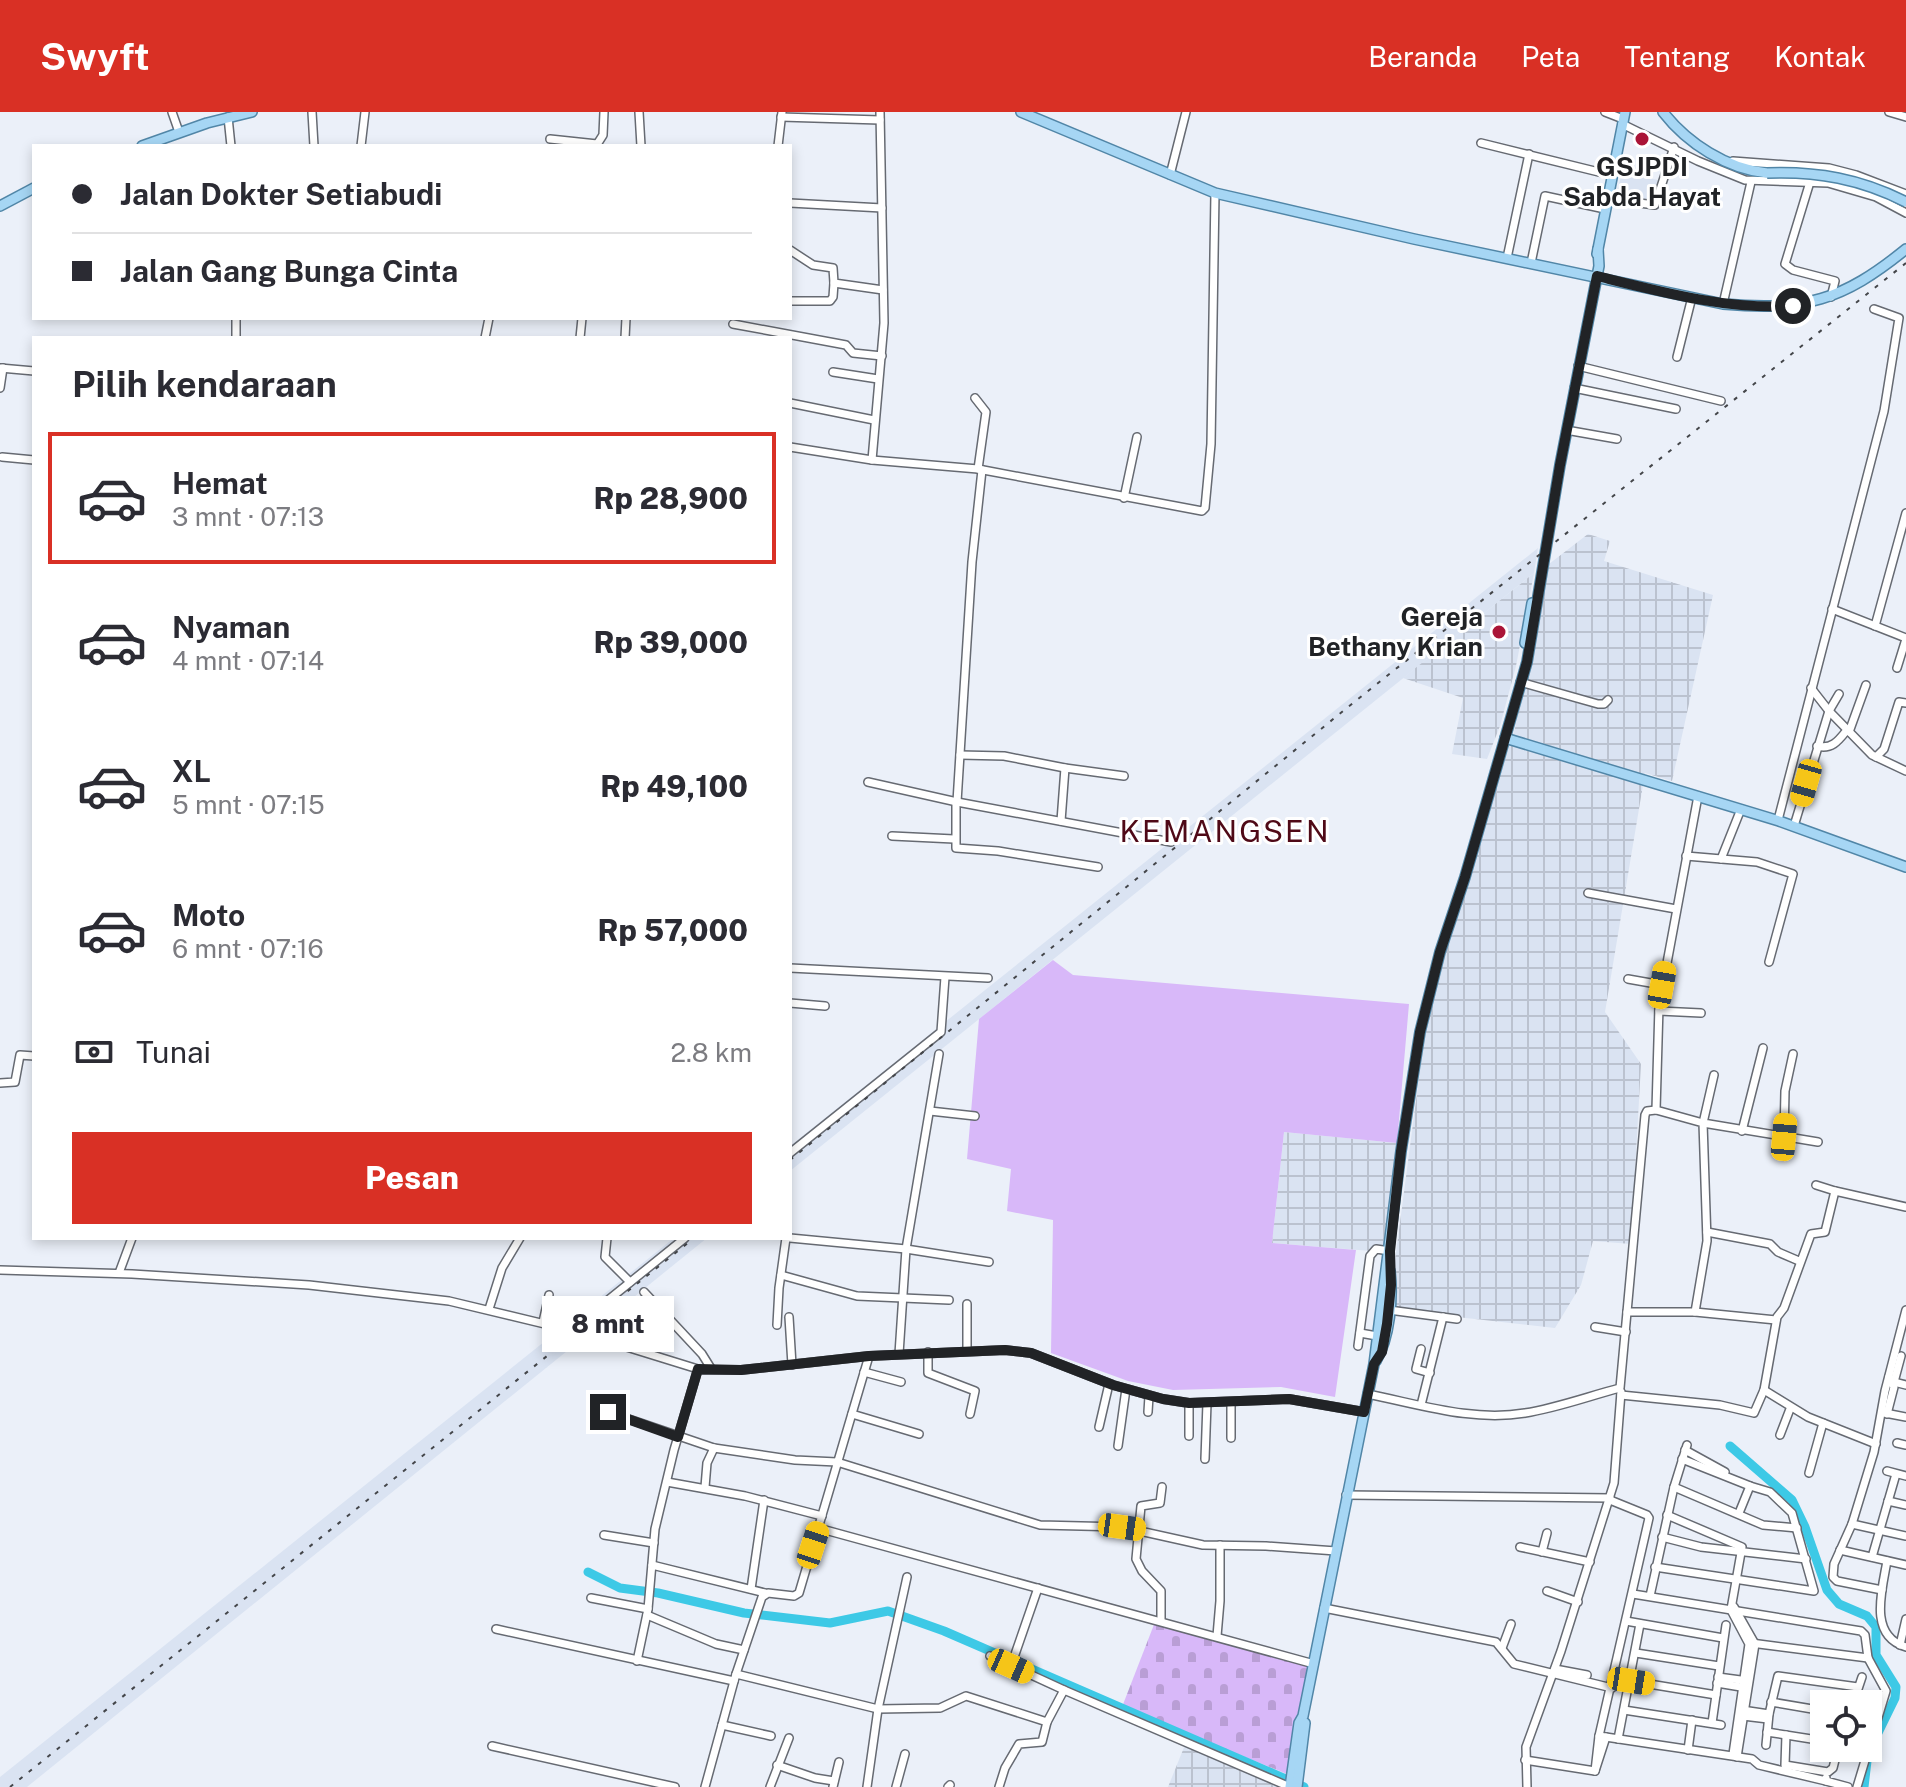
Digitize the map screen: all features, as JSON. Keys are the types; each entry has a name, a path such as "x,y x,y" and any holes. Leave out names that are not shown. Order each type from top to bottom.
{"main road":[{"path":"147,144 228,116 252,112"},
{"path":"1021,112 1215,193 1723,304 1765,308 1793,306 1831,297 1875,274 1906,249"},
{"path":"1663,112 1674,126 1709,151 1741,168 1767,173 1820,173 1906,195"},
{"path":"1520,680 1551,492 1600,258 1598,249 1623,118"},
{"path":"0,206 32,189"},
{"path":"1385,1317 1375,1286 1384,1252 1428,994 1505,738 1535,622 1594,276"},
{"path":"1505,738 1780,821 1906,867"},
{"path":"1294,1784 1299,1723 1314,1664 1367,1394 1374,1364 1382,1352 1391,1285 1384,1252"},
{"path":"1374,1364 1368,1335 1385,1317"}],"street":[{"path":"172,112 179,132"},
{"path":"312,112 314,144"},
{"path":"361,144 365,112"},
{"path":"597,144 603,135 604,112"},
{"path":"639,112 641,144"},
{"path":"1170,175 1186,112"},
{"path":"1605,112 1623,118 1698,161 1751,182 1853,182 1906,213"},
{"path":"1889,112 1906,117"},
{"path":"778,144 782,115 880,116 882,356 872,460"},
{"path":"228,116 231,144"},
{"path":"550,139 588,144"},
{"path":"1481,143 1611,175"},
{"path":"1531,263 1545,196 1606,204 1655,205 1674,147"},
{"path":"1709,151 1741,163 1812,166 1853,182 1906,195"},
{"path":"1507,258 1529,154"},
{"path":"1723,304 1751,182"},
{"path":"1810,182 1785,264 1793,270 1835,281 1831,297"},
{"path":"792,447 872,460 980,470 1198,512 1205,508 1211,444 1215,193"},
{"path":"792,203 882,208"},
{"path":"792,251 813,265 833,268 834,283 830,301 792,301"},
{"path":"834,283 883,290"},
{"path":"1677,357 1692,297"},
{"path":"1780,821 1884,411 1898,336 1899,318 1874,309"},
{"path":"733,324 846,345 853,353 882,356"},
{"path":"1578,366 1721,401"},
{"path":"0,388 1,368 32,371"},
{"path":"833,372 878,379"},
{"path":"1574,388 1676,409"},
{"path":"975,398 986,412 972,562 954,839 957,849 998,851 1098,867"},
{"path":"792,403 874,420"},
{"path":"1566,430 1617,439"},
{"path":"1124,498 1137,437"},
{"path":"2,457 32,460"},
{"path":"1875,626 1903,536 1906,513"},
{"path":"1832,609 1906,638 1897,668"},
{"path":"1520,680 1598,704 1608,700"},
{"path":"1817,746 1823,748 1835,744 1848,731 1866,685"},
{"path":"1813,690 1829,711 1876,757 1906,771"},
{"path":"1794,826 1817,746 1829,711 1839,694"},
{"path":"1876,757 1884,749 1899,702 1906,703"},
{"path":"960,755 1004,756 1124,776"},
{"path":"1061,821 1065,768"},
{"path":"868,782 956,802 1171,842"},
{"path":"1656,1110 1662,985 1698,796"},
{"path":"1721,859 1741,809"},
{"path":"892,836 954,839"},
{"path":"1686,856 1757,862 1794,874 1769,962"},
{"path":"1588,893 1676,909"},
{"path":"792,968 988,978"},
{"path":"792,1151 941,1032 945,977"},
{"path":"1628,979 1662,985"},
{"path":"792,1003 825,1006"},
{"path":"1659,1011 1701,1013"},
{"path":"1742,1131 1763,1048"},
{"path":"899,1354 906,1249 939,1054"},
{"path":"1784,1137 1785,1091 1793,1054"},
{"path":"0,1083 15,1082 20,1055 32,1056"},
{"path":"1695,1312 1707,1232 1703,1123 1714,1075"},
{"path":"1527,1787 1525,1760 1533,1725 1578,1602 1610,1499 1616,1460 1645,1115 1647,1111 1656,1110 1742,1131 1818,1142"},
{"path":"930,1111 975,1116"},
{"path":"1816,1185 1906,1207"},
{"path":"1367,1394 1457,1413 1507,1414 1621,1392 1720,1405 1752,1414 1764,1390 1777,1317 1784,1308 1811,1234 1825,1232 1835,1191"},
{"path":"1707,1232 1774,1248 1799,1261"},
{"path":"792,1238 906,1249 989,1262"},
{"path":"119,1273 131,1240"},
{"path":"489,1309 502,1268 519,1240"},
{"path":"607,1240 605,1257 630,1282"},
{"path":"571,1330 682,1240"},
{"path":"777,1325 788,1240"},
{"path":"1358,1346 1368,1335 1375,1286 1370,1256 1384,1252"},
{"path":"0,1270 119,1273 309,1285 449,1301 543,1322 704,1370 867,1363 899,1354 928,1357 967,1350 1025,1351 1149,1396 1189,1403 1289,1399 1364,1412"},
{"path":"781,1275 857,1296 949,1300"},
{"path":"637,1661 648,1612 654,1543 674,1450 704,1370 702,1354 644,1292"},
{"path":"543,1322 549,1295"},
{"path":"967,1304 967,1350"},
{"path":"1882,1590 1837,1581 1833,1577 1834,1564 1852,1524 1883,1426 1883,1413 1906,1310"},
{"path":"1627,1312 1777,1317"},
{"path":"789,1317 792,1365"},
{"path":"1385,1317 1442,1321 1457,1319"},
{"path":"1421,1405 1442,1321"},
{"path":"1595,1327 1626,1332"},
{"path":"1421,1349 1416,1369 1430,1373"},
{"path":"1891,1380 1901,1356"},
{"path":"928,1357 928,1373 975,1391 970,1414"},
{"path":"867,1363 901,1382"},
{"path":"652,1565 765,1593 794,1596 799,1593 867,1363"},
{"path":"1891,1380 1906,1385"},
{"path":"1099,1427 1109,1384"},
{"path":"1118,1446 1126,1389"},
{"path":"1764,1390 1788,1407 1823,1423 1877,1440"},
{"path":"1148,1412 1149,1396"},
{"path":"1231,1402 1231,1438"},
{"path":"1189,1403 1189,1436"},
{"path":"1205,1459 1207,1403"},
{"path":"1780,1435 1788,1407"},
{"path":"608,1412 714,1448 795,1460 837,1462 1040,1525 1138,1529 1181,1541 1336,1551"},
{"path":"1883,1413 1906,1417"},
{"path":"852,1414 919,1434"},
{"path":"1809,1473 1823,1423"},
{"path":"1650,1596 1667,1515 1686,1447 1734,1479"},
{"path":"705,1487 707,1463 714,1448"},
{"path":"1655,1567 1814,1591 1792,1513 1783,1502 1770,1492 1682,1459"},
{"path":"1887,1471 1906,1476"},
{"path":"1872,1557 1896,1474"},
{"path":"667,1482 705,1487 822,1516"},
{"path":"1739,1513 1750,1486"},
{"path":"1161,1621 1161,1591 1142,1571 1136,1559 1141,1506 1160,1503 1162,1487"},
{"path":"1674,1487 1763,1525 1797,1528"},
{"path":"1346,1495 1610,1499 1649,1517 1595,1771 1525,1760"},
{"path":"751,1589 764,1500"},
{"path":"1888,1501 1906,1505"},
{"path":"1667,1515 1740,1545 1743,1552 1733,1608 1751,1643 1734,1757"},
{"path":"1852,1524 1906,1536"},
{"path":"818,1528 1314,1664"},
{"path":"1542,1552 1547,1533"},
{"path":"604,1535 654,1543"},
{"path":"1662,1537 1701,1547 1806,1559"},
{"path":"1217,1636 1220,1545"},
{"path":"1520,1547 1590,1562"},
{"path":"1840,1550 1906,1565"},
{"path":"1887,1561 1879,1612 1895,1644 1903,1646 1906,1619"},
{"path":"867,1787 878,1709 907,1577"},
{"path":"1011,1664 1038,1588"},
{"path":"1547,1591 1578,1602"},
{"path":"705,1787 735,1677 765,1593"},
{"path":"1633,1594 1857,1629 1865,1635 1868,1658 1886,1691 1857,1787"},
{"path":"591,1598 648,1612 716,1644 744,1650"},
{"path":"1324,1608 1496,1642 1513,1664 1587,1675"},
{"path":"1626,1621 1723,1638"},
{"path":"1502,1648 1511,1624"},
{"path":"1618,1739 1640,1624"},
{"path":"1712,1723 1726,1625"},
{"path":"496,1629 637,1661 735,1677 878,1709 940,1708 966,1696 1047,1722"},
{"path":"1751,1643 1868,1658"},
{"path":"1636,1653 1719,1666"},
{"path":"990,1656 1064,1690 1294,1784"},
{"path":"1554,1671 1612,1688"},
{"path":"1766,1745 1768,1716 1778,1676 1858,1687"},
{"path":"1857,1690 1862,1677"},
{"path":"1718,1680 1747,1684"},
{"path":"1631,1681 1716,1695"},
{"path":"999,1787 1005,1768 1019,1744 1042,1742 1047,1722 1064,1690"},
{"path":"1771,1702 1810,1709"},
{"path":"1624,1710 1721,1725"},
{"path":"1742,1713 1768,1716"},
{"path":"1688,1750 1692,1720"},
{"path":"722,1725 771,1736"},
{"path":"1767,1732 1810,1739"},
{"path":"1786,1735 1785,1765 1827,1776 1848,1787"},
{"path":"1603,1736 1752,1759 1759,1765 1789,1774 1827,1776"},
{"path":"770,1787 789,1738"},
{"path":"492,1746 675,1787"},
{"path":"896,1787 905,1754"},
{"path":"777,1765 833,1784 839,1762"},
{"path":"1827,1776 1834,1762"}],"shaded area":[{"path":"1622,173 1658,180 1650,202 1616,195"},
{"path":"1588,534 1610,541 1604,561 1713,595 1672,781 1645,773 1605,1012 1641,1064 1631,1244 1593,1241 1581,1285 1555,1328 1395,1310 1394,1268 1425,1032 1440,964 1515,728 1549,564"},
{"path":"1538,548 1534,573 792,1169 792,1144"},
{"path":"1534,573 1516,666 1500,726 1487,759 1452,754 1463,698 1403,678"},
{"path":"1284,1132 1397,1143 1383,1252 1272,1243"},
{"path":"671,1240 705,1240 27,1787 0,1787 0,1777"},
{"path":"1189,1735 1287,1774 1284,1787 1168,1787"}],"green space":[{"path":"1053,960 1073,975 1409,1004 1397,1143 1284,1132 1272,1243 1356,1250 1335,1397 1281,1387 1173,1390 1128,1381 1051,1353 1053,1220 1007,1211 1011,1169 967,1159 979,1019"},
{"path":"1155,1622 1308,1664 1287,1774 1122,1707"}],"waterway":[{"path":"1730,1446 1792,1500 1827,1590 1839,1604 1867,1616 1876,1627 1876,1655 1896,1687 1895,1698 1882,1725"},
{"path":"588,1572 620,1588 658,1593 744,1613 830,1623 888,1611 944,1631 1304,1787"},
{"path":"1864,1787 1867,1762"}],"railway":[{"path":"792,1158 1353,703 1906,263"},
{"path":"10,1787 692,1240"}],"place":[{"name":"GSJPDI Sabda Hayat","path":"1642,139"},
{"name":"Gereja Bethany Krian","path":"1499,632"}],"district":[{"name":"KEMANGSEN","path":"1225,832"}],"route":[{"path":"608,1412 678,1437 698,1369 741,1370 869,1356 994,1349 1025,1351 1113,1385 1163,1399 1189,1403 1279,1398 1364,1412 1374,1364 1382,1352 1387,1324 1391,1285 1389,1259 1401,1151 1420,1032 1440,952 1527,662 1560,465 1597,276 1723,304 1765,308 1793,306"}]}
